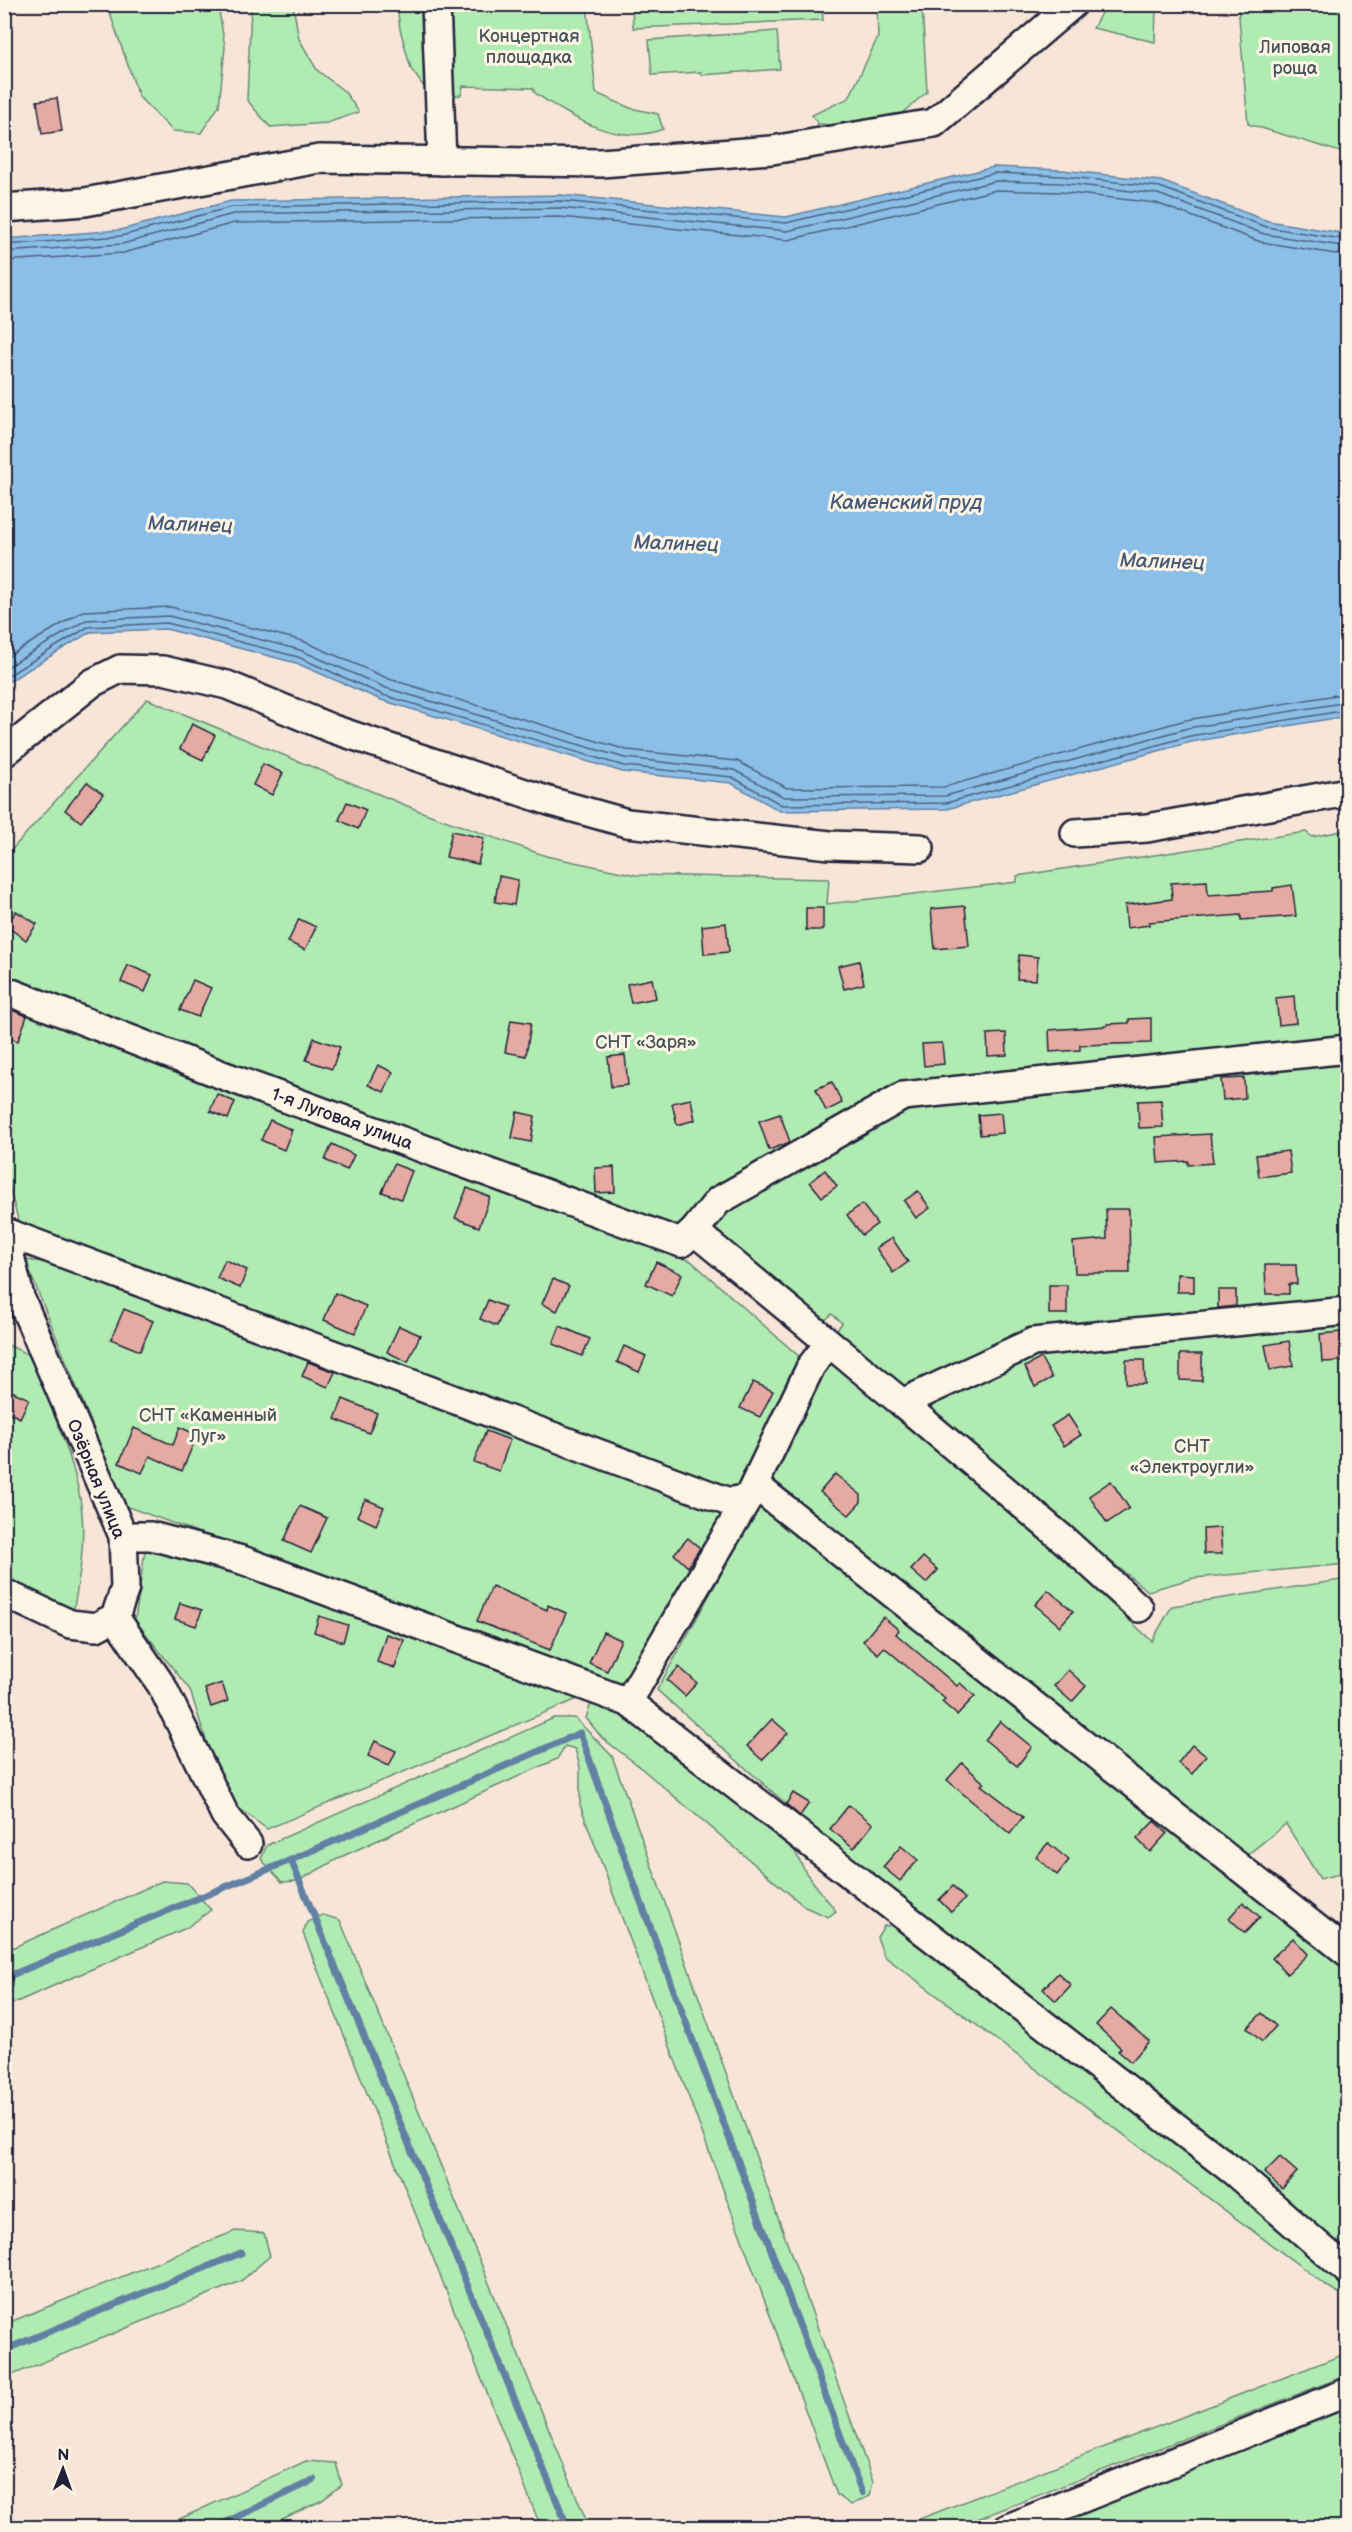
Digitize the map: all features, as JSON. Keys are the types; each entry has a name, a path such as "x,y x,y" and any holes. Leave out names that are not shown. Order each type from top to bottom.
{"street":[{"path":"436,4 442,161"},
{"path":"4,208 86,202 319,159 601,163 772,150 934,123 1073,4"},
{"path":"4,753 92,683 120,669 163,670 227,685 333,729 549,801 627,823 830,845 920,848"},
{"path":"1075,832 1147,828 1347,792"},
{"name":"1-я Луговая улица","path":"4,990 225,1077 688,1237 829,1343 902,1403 1063,1539 1139,1608"},
{"path":"688,1237 718,1201 903,1096 1347,1049"},
{"path":"5,1232 729,1502 751,1492"},
{"name":"Озёрная улица","path":"5,1232 12,1300 123,1536 125,1588 115,1617"},
{"path":"902,1403 1033,1342 1347,1311"},
{"path":"628,1702 751,1492 811,1366 829,1343"},
{"path":"751,1492 1347,1953"},
{"path":"123,1536 152,1536 242,1560 628,1702 1233,2171 1347,2271"},
{"path":"4,1593 70,1624 96,1627 115,1617 162,1686 225,1815 248,1844"},
{"path":"1008,2528 1347,2392"}],"green space":[{"path":"1106,4 1156,5 1155,42 1093,28"},
{"path":"107,5 218,5 225,47 219,106 201,133 173,131 139,97"},
{"path":"251,5 293,5 299,39 317,70 345,92 359,112 327,123 270,127 247,100"},
{"name":"Концертная площадка","path":"397,5 587,5 596,93 630,108 658,114 663,129 646,134 629,134 596,127 565,112 535,93 533,88 463,86 461,95 432,98 411,69 400,29"},
{"path":"632,5 822,5 823,20 633,28"},
{"path":"877,5 922,5 927,92 896,118 845,126 818,124 812,115 849,98 878,37"},
{"name":"Липовая роща","path":"1238,5 1347,5 1347,154 1248,124"},
{"path":"777,31 780,69 702,75 701,72 652,75 649,40"},
{"name":"СНТ «Заря»","path":"147,699 422,812 546,856 636,875 829,879 827,904 1017,882 1017,876 1306,832 1312,837 1347,830 1347,1036 901,1087 683,1234 437,1139 68,1002 5,975 5,857"},
{"path":"5,998 691,1261 802,1359 744,1484 734,1491 20,1226 5,1173"},
{"path":"1347,1058 1347,1305 1040,1331 901,1393 836,1331 842,1323 832,1314 822,1323 711,1227 721,1211 909,1102"},
{"name":"СНТ «Каменный Луг»","path":"25,1260 82,1266 727,1511 627,1692 569,1666 125,1506"},
{"name":"СНТ «Электроугли»","path":"1347,1320 1347,1564 1194,1578 1148,1591 973,1451 923,1406 1043,1349"},
{"path":"4,1343 31,1356 74,1473 82,1513 83,1538 73,1613 5,1577"},
{"path":"831,1354 907,1416 1152,1641 1172,1606 1347,1579 1347,1872 1320,1879 1286,1824 1242,1859 769,1476"},
{"path":"761,1502 1348,1968 1347,2257 827,1840 657,1690"},
{"path":"145,1550 226,1571 231,1566 587,1695 267,1829 224,1797 190,1690 135,1620"},
{"path":"594,1703 639,1717 791,1844 806,1873 836,1911 828,1917 805,1907 635,1763 602,1738 586,1718 590,1706"},
{"path":"554,1718 575,1718 612,1756 873,2482 870,2496 851,2505 837,2495 580,1805 580,1767 575,1749 565,1746 557,1759 343,1856 298,1881 282,1882 261,1859 267,1845"},
{"path":"162,1881 187,1883 211,1910 186,1928 5,2007 5,1951"},
{"path":"323,1915 340,1920 589,2527 542,2527 536,2515 303,1933 307,1922"},
{"path":"898,1925 1194,2154 1341,2277 1345,2290 1338,2293 1324,2284 884,1956 877,1937 884,1926"},
{"path":"235,2231 264,2233 270,2256 241,2281 5,2378 5,2324"},
{"path":"1347,2353 1347,2375 957,2527 899,2527"},
{"path":"1347,2397 1347,2527 978,2528 1172,2462"},
{"path":"306,2461 336,2463 342,2485 321,2501 265,2527 162,2527"}],"water":[{"name":"Каменский пруд","path":"994,167 1062,170 1161,181 1268,221 1347,234 1347,716 1191,742 947,809 780,811 731,783 623,772 381,700 296,663 166,629 90,632 5,684 5,239 120,230 231,201 561,195 786,217"}],"building":[{"path":"57,98 62,131 42,134 37,101"},
{"path":"192,724 215,735 203,760 180,749"},
{"path":"263,764 283,773 272,795 253,785"},
{"path":"87,782 103,794 81,822 65,810"},
{"path":"347,802 366,810 358,829 339,820"},
{"path":"452,831 484,838 478,864 446,857"},
{"path":"499,876 518,880 514,905 495,902"},
{"path":"1207,881 1208,895 1273,891 1273,888 1292,885 1296,916 1241,920 1241,915 1149,922 1149,925 1127,928 1125,905 1172,899 1171,883"},
{"path":"965,906 969,946 935,949 931,909"},
{"path":"806,908 823,908 823,930 806,930"},
{"path":"16,911 37,924 26,940 6,926"},
{"path":"299,919 316,927 305,950 288,942"},
{"path":"726,923 729,952 704,954 702,926"},
{"path":"1019,955 1038,957 1036,980 1017,979"},
{"path":"859,961 864,984 844,989 838,966"},
{"path":"128,965 152,975 145,992 121,982"},
{"path":"652,979 656,998 631,1003 627,984"},
{"path":"193,980 211,988 198,1017 180,1010"},
{"path":"1294,996 1296,1023 1279,1025 1276,998"},
{"path":"4,1007 27,1016 18,1041 4,1036"},
{"path":"1151,1018 1151,1043 1080,1045 1080,1050 1050,1052 1049,1030 1107,1026 1107,1024 1129,1023 1129,1019"},
{"path":"511,1020 531,1023 526,1056 505,1052"},
{"path":"1006,1033 1007,1055 988,1056 987,1034"},
{"path":"314,1038 340,1047 332,1069 306,1060"},
{"path":"942,1043 944,1064 924,1066 922,1044"},
{"path":"625,1055 628,1085 611,1087 608,1057"},
{"path":"378,1065 393,1072 384,1092 368,1085"},
{"path":"1244,1078 1245,1098 1223,1100 1221,1079"},
{"path":"832,1082 842,1103 826,1111 816,1089"},
{"path":"217,1094 235,1102 228,1119 210,1111"},
{"path":"691,1099 695,1120 677,1125 672,1103"},
{"path":"1161,1100 1163,1127 1139,1128 1138,1101"},
{"path":"517,1112 535,1116 531,1142 512,1138"},
{"path":"1001,1113 1003,1133 980,1135 978,1115"},
{"path":"780,1114 790,1142 769,1150 759,1121"},
{"path":"270,1120 292,1130 284,1150 261,1140"},
{"path":"1210,1134 1213,1163 1188,1165 1188,1161 1158,1163 1156,1137"},
{"path":"332,1144 354,1155 347,1170 325,1160"},
{"path":"1288,1151 1291,1173 1259,1177 1256,1155"},
{"path":"394,1164 412,1171 401,1199 382,1192"},
{"path":"614,1167 615,1192 596,1193 595,1168"},
{"path":"825,1170 837,1186 822,1197 810,1182"},
{"path":"467,1188 490,1197 479,1227 455,1218"},
{"path":"918,1191 930,1208 916,1218 904,1201"},
{"path":"862,1204 877,1224 862,1235 847,1215"},
{"path":"1106,1209 1129,1209 1130,1273 1075,1273 1073,1242 1107,1239"},
{"path":"892,1238 908,1262 893,1273 876,1248"},
{"path":"225,1260 247,1270 240,1288 217,1278"},
{"path":"656,1262 682,1274 672,1296 646,1284"},
{"path":"1265,1265 1296,1265 1297,1284 1289,1284 1289,1294 1266,1294"},
{"path":"1177,1274 1194,1275 1194,1292 1177,1292"},
{"path":"553,1279 569,1286 557,1311 542,1304"},
{"path":"1049,1285 1067,1285 1067,1314 1049,1314"},
{"path":"1218,1290 1236,1290 1236,1306 1218,1308"},
{"path":"335,1293 366,1306 355,1333 324,1320"},
{"path":"488,1300 505,1307 497,1326 480,1319"},
{"path":"124,1309 153,1321 140,1351 111,1339"},
{"path":"399,1326 420,1335 408,1362 387,1352"},
{"path":"560,1326 590,1339 582,1356 553,1344"},
{"path":"1341,1332 1343,1361 1322,1362 1320,1334"},
{"path":"1289,1341 1293,1366 1270,1370 1265,1345"},
{"path":"624,1346 646,1356 639,1372 617,1362"},
{"path":"1180,1354 1202,1354 1202,1381 1180,1380"},
{"path":"1041,1358 1052,1378 1035,1387 1025,1367"},
{"path":"1126,1360 1144,1360 1145,1384 1126,1384"},
{"path":"308,1362 335,1372 328,1387 302,1376"},
{"path":"753,1382 773,1391 760,1417 740,1408"},
{"path":"9,1390 29,1399 20,1418 4,1410 4,1399"},
{"path":"343,1399 377,1413 369,1433 335,1419"},
{"path":"1068,1415 1081,1435 1064,1446 1051,1426"},
{"path":"180,1427 197,1435 182,1471 150,1456 142,1473 119,1463 134,1428 173,1445"},
{"path":"486,1431 510,1440 499,1471 474,1462"},
{"path":"835,1474 861,1495 861,1502 849,1515 820,1492"},
{"path":"1111,1481 1129,1508 1107,1523 1089,1496"},
{"path":"365,1499 384,1507 376,1525 357,1516"},
{"path":"300,1506 327,1518 311,1553 284,1541"},
{"path":"1220,1528 1222,1554 1204,1554 1203,1529"},
{"path":"688,1538 700,1548 688,1567 674,1554"},
{"path":"923,1557 938,1570 926,1583 911,1570"},
{"path":"492,1586 547,1610 548,1605 566,1613 550,1650 477,1621"},
{"path":"1048,1590 1073,1611 1060,1626 1035,1605"},
{"path":"180,1603 202,1610 196,1626 175,1619"},
{"path":"319,1616 348,1625 343,1642 314,1632"},
{"path":"883,1617 899,1630 896,1634 957,1686 960,1683 975,1696 957,1715 942,1702 945,1699 884,1647 878,1654 863,1641"},
{"path":"603,1632 621,1640 607,1671 589,1663"},
{"path":"386,1634 404,1640 395,1668 377,1662"},
{"path":"679,1667 697,1683 685,1696 667,1680"},
{"path":"1068,1670 1086,1686 1072,1702 1054,1686"},
{"path":"222,1683 228,1701 211,1707 205,1689"},
{"path":"772,1719 788,1733 762,1760 747,1746"},
{"path":"1000,1721 1032,1747 1017,1766 985,1740"},
{"path":"375,1741 396,1751 389,1766 368,1756"},
{"path":"1192,1745 1206,1756 1192,1774 1178,1763"},
{"path":"962,1763 984,1783 981,1785 1023,1817 1010,1834 947,1780"},
{"path":"793,1793 809,1803 800,1816 786,1804"},
{"path":"849,1805 873,1824 854,1848 830,1829"},
{"path":"1154,1821 1167,1833 1150,1852 1137,1839"},
{"path":"1048,1843 1069,1860 1057,1875 1036,1857"},
{"path":"901,1846 918,1860 900,1881 883,1867"},
{"path":"953,1886 965,1899 951,1912 939,1900"},
{"path":"1243,1902 1260,1917 1245,1933 1229,1918"},
{"path":"1293,1938 1308,1954 1287,1974 1272,1958"},
{"path":"1058,1973 1071,1985 1056,2001 1043,1989"},
{"path":"1111,2009 1149,2041 1131,2062 1118,2051 1121,2048 1096,2025"},
{"path":"1262,2013 1276,2026 1262,2042 1247,2028"},
{"path":"1280,2157 1297,2172 1282,2189 1264,2173"}],"waterway":[{"path":"4,1978 291,1860 580,1733 862,2493"},
{"path":"291,1860 568,2528"},
{"path":"4,2350 241,2253"},
{"path":"214,2528 314,2480"}],"water label":[{"name":"Малинец","path":"190,525"},
{"name":"Малинец","path":"676,544"},
{"name":"Малинец","path":"1162,562"}]}
